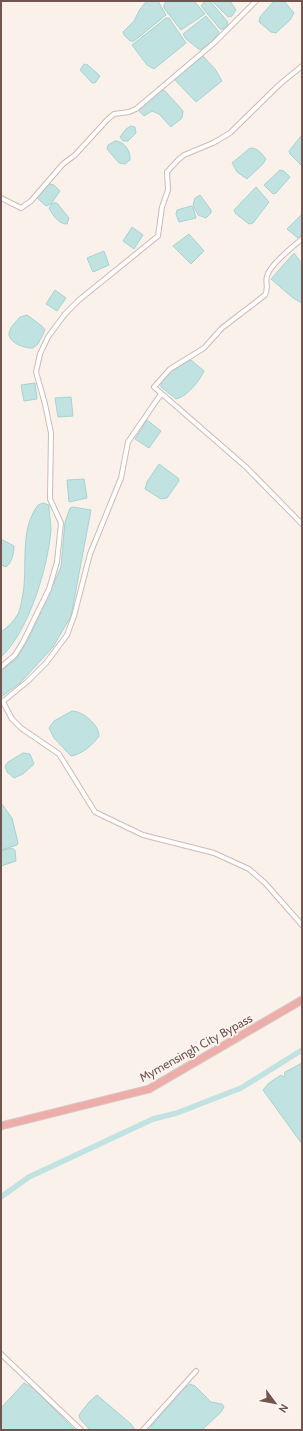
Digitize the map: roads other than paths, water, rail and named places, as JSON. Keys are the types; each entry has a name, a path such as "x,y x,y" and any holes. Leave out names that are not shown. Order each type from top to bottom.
{"highway":[{"name":"Mymensingh City Bypass","path":"1,1126 149,1089 302,1000"}],"street":[{"path":"1,198 21,208 28,204 63,164 75,155 107,120 114,114 129,112 136,108 214,43 256,1"},
{"path":"1,667 15,655 30,630 49,589 57,562 61,523 50,499 51,433 46,404 36,372 40,354 48,337 65,314 79,300 158,236 162,207 168,190 167,172 178,160 230,133 280,84 302,66"},
{"path":"302,239 271,268 266,278 268,287 265,295 226,324 204,348 170,369 154,388 246,467 302,524"},
{"path":"161,394 128,442 121,478 90,554 74,616 67,635 46,663 2,703 12,719 21,728 59,754 95,812 143,835 214,853 249,870 265,883 302,925"},
{"path":"1,1354 81,1430"},
{"path":"143,1430 196,1371"}],"water":[{"path":"147,1 158,1 166,15 134,41 130,41 123,32 134,21 140,9"},
{"path":"166,1 194,1 205,14 181,30 164,8"},
{"path":"205,1 210,1 227,21 228,24 223,29 220,29 201,6"},
{"path":"212,1 230,1 236,10 232,16 228,17"},
{"path":"274,1 284,1 294,13 290,20 276,33 271,32 259,22 260,17"},
{"path":"206,16 219,32 213,41 200,50 186,39 183,34"},
{"path":"166,18 169,18 186,43 154,69 147,65 132,45"},
{"path":"203,56 215,69 222,81 196,102 174,79"},
{"path":"84,64 88,65 100,76 95,83 92,83 80,70"},
{"path":"161,90 165,91 183,111 182,118 171,127 159,114 152,111 144,116 138,110"},
{"path":"131,126 135,127 136,133 128,141 123,141 120,137 126,129"},
{"path":"302,135 302,166 290,154 289,151"},
{"path":"118,141 124,145 128,150 130,160 125,164 119,163 107,149 108,145"},
{"path":"250,148 257,150 266,159 263,164 247,179 237,172 232,163"},
{"path":"280,170 284,171 290,177 276,193 273,194 264,185"},
{"path":"49,184 54,185 60,191 51,204 46,206 37,198"},
{"path":"256,187 269,202 253,223 249,224 235,213 234,210"},
{"path":"200,195 211,210 211,213 206,218 198,215 193,205 195,198"},
{"path":"53,203 57,203 69,218 67,224 58,221 52,213 49,208"},
{"path":"191,206 193,207 196,218 179,222 176,214 177,210"},
{"path":"302,214 302,234 298,238 287,229"},
{"path":"132,227 143,235 134,249 123,241"},
{"path":"189,234 204,251 191,264 173,246"},
{"path":"104,251 109,265 93,272 87,258"},
{"path":"294,253 302,264 302,303 293,298 271,279"},
{"path":"55,290 66,298 57,311 46,304"},
{"path":"27,315 45,330 38,344 33,348 26,348 15,343 9,334 11,327 20,317"},
{"path":"191,360 204,371 189,392 176,399 161,387 161,383 171,371"},
{"path":"35,383 37,399 24,401 21,385"},
{"path":"71,397 73,416 58,417 55,398"},
{"path":"147,420 161,431 149,448 135,439"},
{"path":"159,464 178,478 179,481 167,498 161,499 145,489 147,482"},
{"path":"84,479 87,498 69,502 67,480"},
{"path":"43,503 49,505 51,530 46,562 28,615 11,646 1,657 1,632 15,619 21,605 24,587 25,550 28,527 38,505"},
{"path":"73,507 91,510 71,616 53,647 20,683 1,697 1,671 17,658 30,636 61,567 65,522 70,508"},
{"path":"1,539 14,546 12,558 6,567 1,565"},
{"path":"72,711 80,713 89,719 96,727 99,736 87,749 71,756 54,738 49,728 54,721"},
{"path":"23,753 30,754 34,764 23,774 14,778 7,772 5,766 8,762"},
{"path":"1,803 12,818 18,843 17,845 1,850"},
{"path":"11,848 15,850 16,861 1,866 1,851"},
{"path":"302,1063 302,1144 263,1090 269,1083 281,1075 284,1077 285,1072"},
{"path":"24,1383 33,1388 75,1430 1,1430 1,1408"},
{"path":"190,1384 195,1386 211,1402 222,1404 224,1407 221,1412 202,1430 148,1430 182,1390"},
{"path":"97,1395 131,1424 135,1430 90,1430 80,1419 79,1415 89,1402"}],"waterway":[{"path":"1,1197 29,1177 153,1119 177,1113 241,1088 302,1050"}]}
